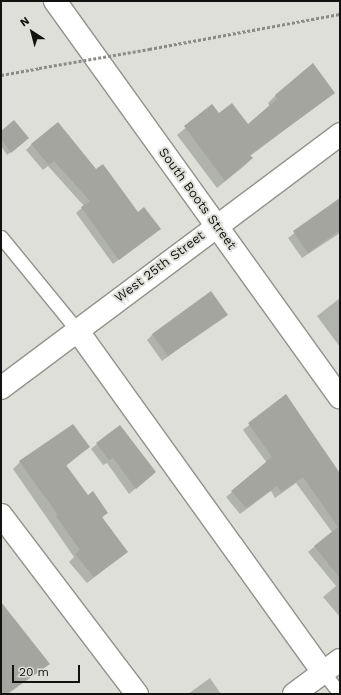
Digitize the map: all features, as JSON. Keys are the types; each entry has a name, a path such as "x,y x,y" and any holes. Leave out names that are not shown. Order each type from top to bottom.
{"street":[{"name":"South Boots Street","path":"55,1 340,397"},
{"name":"West 25th Street","path":"1,388 216,225 340,134"},
{"path":"77,330 332,666 294,694"},
{"path":"1,515 137,694"}],"lane":[{"path":"1,236 77,330"},
{"path":"332,666 340,694"}],"path":[{"path":"1,75 340,14"}],"building":[{"path":"313,63 335,93 250,155 253,158 225,181 184,126 212,104 219,113 232,103 248,124 277,99 275,95"},
{"path":"14,120 29,138 11,153 1,139 1,131"},
{"path":"58,122 96,169 103,164 138,212 144,207 161,229 119,260 81,207 90,201 54,161 49,165 31,144"},
{"path":"340,198 340,230 308,253 293,231"},
{"path":"211,291 228,315 168,356 152,334"},
{"path":"286,394 340,474 340,578 314,546 338,527 303,477 281,492 277,486 246,508 231,491 272,457 248,423"},
{"path":"73,424 90,447 66,465 88,495 93,491 108,513 102,517 128,552 94,577 75,554 80,550 56,516 58,515 19,461"},
{"path":"120,425 156,472 136,489 113,458 109,460 96,443"},
{"path":"1,602 50,664 6,694 1,694"}]}
